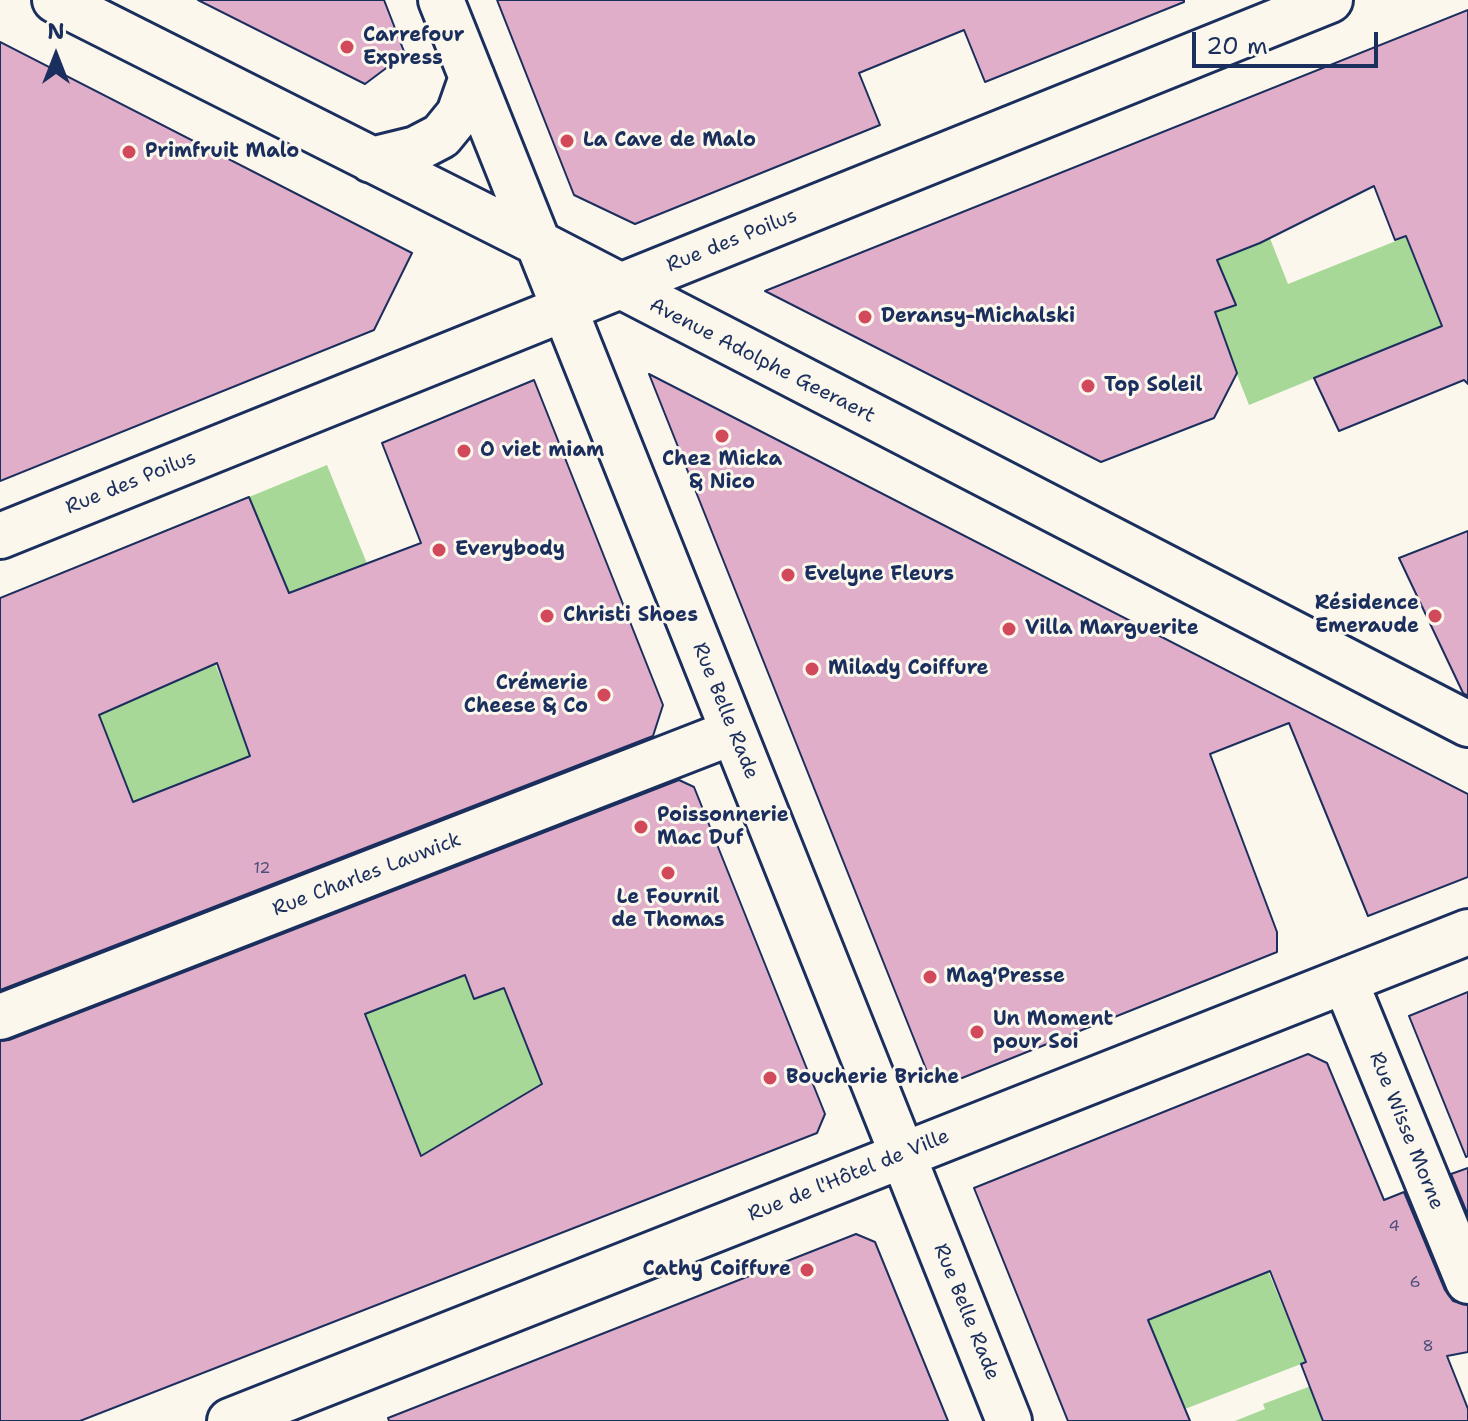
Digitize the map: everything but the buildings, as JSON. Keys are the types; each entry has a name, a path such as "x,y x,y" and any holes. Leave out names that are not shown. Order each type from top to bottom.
{"street":[{"name":"Avenue Adolphe Geeraert","path":"55,0 538,243 1468,724"},
{"name":"Rue Belle Rade","path":"441,0 1009,1421"},
{"name":"Rue des Poilus","path":"0,536 1330,0"},
{"path":"371,160 404,153 441,136 459,114 472,77"},
{"name":"Rue Charles Lauwick","path":"0,1017 733,732"},
{"name":"Rue de l'Hôtel de Ville","path":"230,1421 1468,932"},
{"name":"Rue Wisse Morne","path":"1345,981 1468,1281"}],"green space":[{"path":"1258,208 1288,284 1436,225 1442,326 1249,405 1175,217"},
{"path":"327,465 368,566 300,588 262,607 248,573 276,561 249,497"},
{"path":"194,612 253,757 147,844 80,669 122,705 147,694"},
{"path":"451,940 474,999 504,988 526,1045 593,1129 444,1147 368,1176 397,1095 365,1014"},
{"path":"1268,1271 1306,1362 1185,1409 1148,1320"},
{"path":"1340,1375 1323,1421 1235,1421 1265,1409 1263,1404"}],"place":[{"name":"Carrefour Express","path":"347,47"},
{"name":"La Cave de Malo","path":"567,141"},
{"name":"Primfruit Malo","path":"129,152"},
{"name":"Deransy-Michalski","path":"865,317"},
{"name":"Top Soleil","path":"1088,386"},
{"name":"Chez Micka & Nico","path":"722,436"},
{"name":"O viet miam","path":"464,451"},
{"name":"Everybody","path":"439,550"},
{"name":"Evelyne Fleurs","path":"788,575"},
{"name":"Christi Shoes","path":"547,616"},
{"name":"Résidence Emeraude","path":"1435,616"},
{"name":"Villa Marguerite","path":"1009,629"},
{"name":"Milady Coiffure","path":"812,669"},
{"name":"Crémerie Cheese & Co","path":"604,695"},
{"name":"Poissonnerie Mac Duf","path":"641,827"},
{"name":"Le Fournil de Thomas","path":"668,873"},
{"name":"Mag'Presse","path":"930,977"},
{"name":"Un Moment pour Soi","path":"977,1032"},
{"name":"Boucherie Briche","path":"770,1078"},
{"name":"Cathy Coiffure","path":"807,1270"}]}
